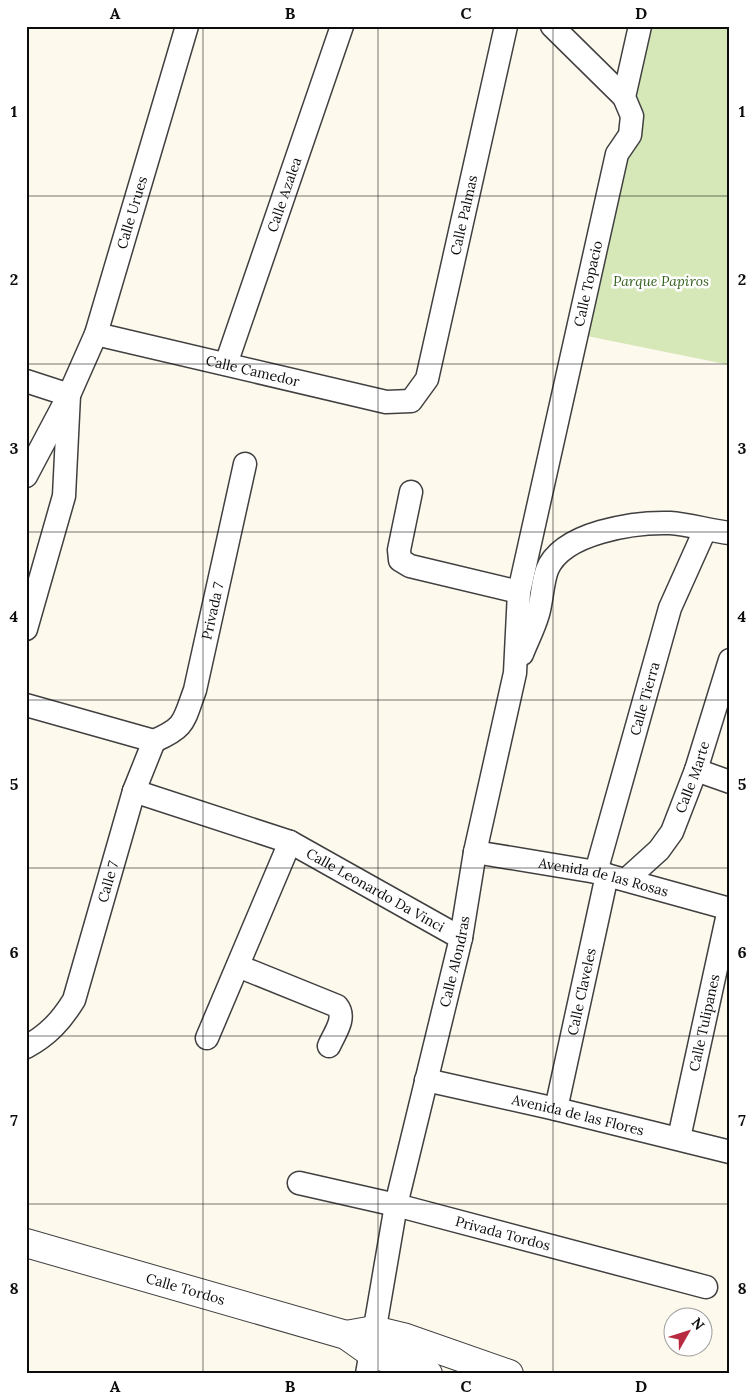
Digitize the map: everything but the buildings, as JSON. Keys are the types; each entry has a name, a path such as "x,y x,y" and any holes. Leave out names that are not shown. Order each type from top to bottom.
{"street":[{"name":"Calle Urues","path":"26,476 69,395 96,334 187,26"},
{"name":"Calle Azalea","path":"226,364 342,26"},
{"name":"Calle Palmas","path":"411,401 427,379 506,26"},
{"path":"552,26 624,97"},
{"path":"624,97 640,26"},
{"name":"Calle Topacio","path":"529,545 617,154 630,135 632,116 624,97"},
{"name":"Calle Camedor","path":"96,334 386,402 411,401"},
{"path":"26,381 69,395"},
{"name":"Calle Urues","path":"26,629 64,496 69,395"},
{"name":"Privada 7","path":"154,741 174,732 182,725 195,690 245,464"},
{"path":"411,492 399,550 400,560 410,566 519,592"},
{"path":"515,673 538,614 548,568 562,551 578,540 631,525 671,523 730,533"},
{"name":"Calle Tierra","path":"610,875 670,608 705,530"},
{"name":"Calle Alondras","path":"371,1352 396,1205 461,938 475,852 515,673 519,592 529,545"},
{"name":"Calle Marte","path":"610,875 659,850 672,832 696,770 730,660"},
{"path":"26,706 154,741"},
{"name":"Calle 7","path":"26,1047 41,1038 61,1021 74,1000 134,791 154,741"},
{"path":"696,770 730,782"},
{"name":"Calle Leonardo Da Vinci","path":"134,791 290,842 461,938"},
{"name":"Calle Leonardo Da Vinci","path":"207,1038 290,842"},
{"name":"Avenida de las Rosas","path":"475,852 610,875 729,909"},
{"name":"Calle Claveles","path":"556,1109 610,875"},
{"name":"Calle Tulipanes","path":"679,1138 729,909"},
{"path":"238,966 337,1006 341,1011 342,1017 329,1046"},
{"name":"Avenida de las Flores","path":"426,1080 679,1138 730,1152"},
{"name":"Privada Tordos","path":"299,1183 396,1205 706,1287"},
{"name":"Calle Tordos","path":"26,1243 346,1335 371,1352 403,1337 509,1374"},
{"path":"371,1352 428,1374"}],"green space":[{"name":"Parque Papiros","path":"650,26 730,26 730,365 577,334"}]}
